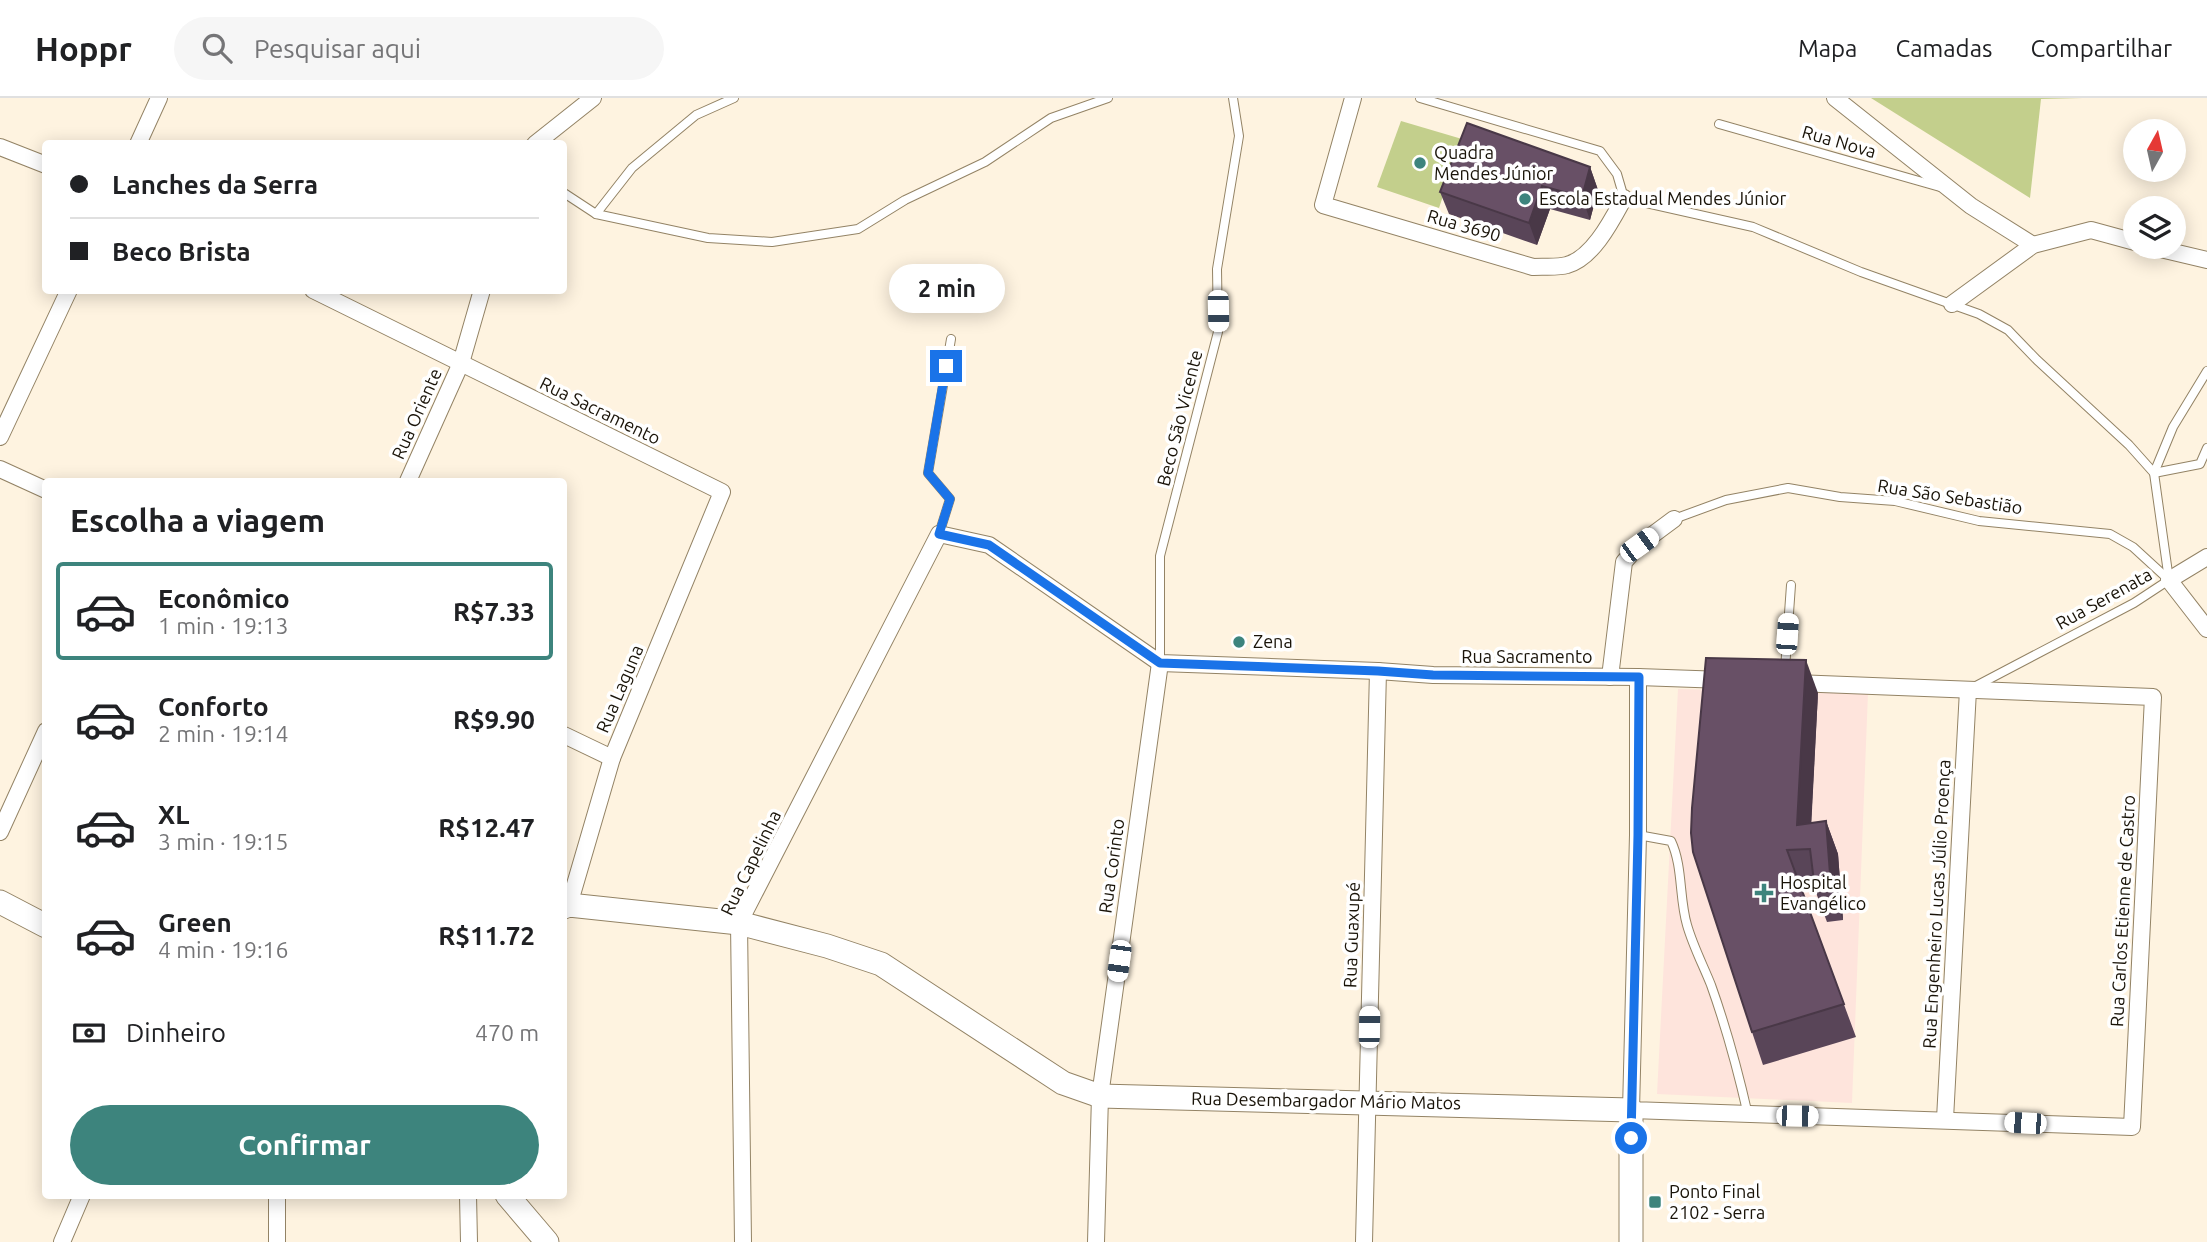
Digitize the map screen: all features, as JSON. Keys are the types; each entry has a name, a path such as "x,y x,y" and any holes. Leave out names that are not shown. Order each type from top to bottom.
{"street":[{"path":"140,140 159,98"},
{"path":"540,140 593,98"},
{"name":"Rua 3690","path":"1353,98 1323,205 1533,267 1567,265 1591,249 1607,229 1624,198"},
{"path":"1835,98 1971,206 2033,245"},
{"path":"0,147 42,163"},
{"path":"1952,304 2033,245 2091,230 2123,239"},
{"path":"2186,255 2207,260"},
{"path":"0,437 67,294"},
{"name":"Rua Sacramento","path":"321,294 722,492"},
{"name":"Rua Oriente","path":"409,478 461,363 481,294"},
{"path":"0,469 42,488"},
{"name":"Rua Laguna","path":"567,903 612,758 722,492"},
{"path":"1609,677 1623,562 1639,545 1674,519"},
{"path":"939,534 989,545 1160,663"},
{"name":"Rua Capelinha","path":"743,1242 740,923 939,534"},
{"path":"2207,557 2169,580 2207,629"},
{"name":"Rua Sacramento","path":"1160,663 1433,675 1744,681"},
{"name":"Rua Corinto","path":"1096,1242 1100,1096 1160,663"},
{"name":"Rua Guaxupé","path":"1364,1242 1378,671"},
{"path":"1631,1242 1639,677"},
{"path":"1777,682 1968,690"},
{"name":"Rua Carlos Etienne de Castro","path":"1968,690 2152,697 2132,1127"},
{"name":"Rua Engenheiro Lucas Júlio Proença","path":"1945,1119 1968,690"},
{"path":"567,736 612,758"},
{"path":"0,832 42,740"},
{"path":"0,902 42,924"},
{"name":"Rua Desembargador Mário Matos","path":"567,906 740,923 827,946 881,964 1063,1083 1100,1096 1945,1119 2132,1127"},
{"path":"62,1242 80,1199"},
{"path":"277,1199 277,1242"},
{"path":"468,1199 469,1242"},
{"path":"510,1199 547,1242"}],"lane":[{"path":"596,214 632,168 696,115 734,98"},
{"path":"567,195 596,214 708,238 772,242 858,229 905,200 985,162 1051,118 1108,98"},
{"name":"Beco São Vicente","path":"1160,663 1160,556 1218,332 1217,269 1239,136 1233,98"},
{"path":"1420,98 1600,151 1617,174 1624,198 1753,227 1861,272 1979,314 2008,330 2129,445 2154,473"},
{"name":"Rua Nova","path":"1719,124 1950,190"},
{"path":"939,534 950,499 928,473 951,339"},
{"path":"2154,473 2173,427 2207,371"},
{"path":"2154,473 2200,464 2207,448"},
{"name":"Rua Serenata","path":"1968,690 2134,603 2169,580 2154,473"},
{"name":"Rua São Sebastião","path":"1674,519 1726,500 1788,488 1840,498 1895,501 1979,521 2110,534 2133,547 2169,580"},
{"path":"1777,682 1791,585"},
{"path":"1638,835 1671,841 1676,853 1687,926 1736,1063 1748,1115"}],"shaded area":[{"name":"Hospital Evangélico","path":"1678,689 1868,693 1852,1103 1657,1094"}],"green space":[{"path":"1871,98 2083,98 2041,99 2030,198"},
{"name":"Quadra Mendes Júnior","path":"1401,121 1462,139 1439,208 1377,187"}],"building":[{"path":"1467,123 1590,167 1582,197 1542,186 1529,223 1440,192"},
{"name":"Hospital Evangélico","path":"1706,658 1806,660 1797,825 1826,821 1831,887 1815,890 1810,849 1787,850 1844,1004 1752,1032 1693,852 1692,808"}],"place":[{"name":"Quadra Mendes Júnior","path":"1420,163"},
{"name":"Escola Estadual Mendes Júnior","path":"1525,199"},
{"name":"Zena","path":"1239,642"},
{"name":"Hospital Evangélico","path":"1764,893"},
{"name":"Ponto Final 2102 - Serra","path":"1655,1202"}],"route":[{"path":"946,366 928,473 950,499 939,534 989,545 1160,663 1433,675 1639,677 1631,1138"}]}
